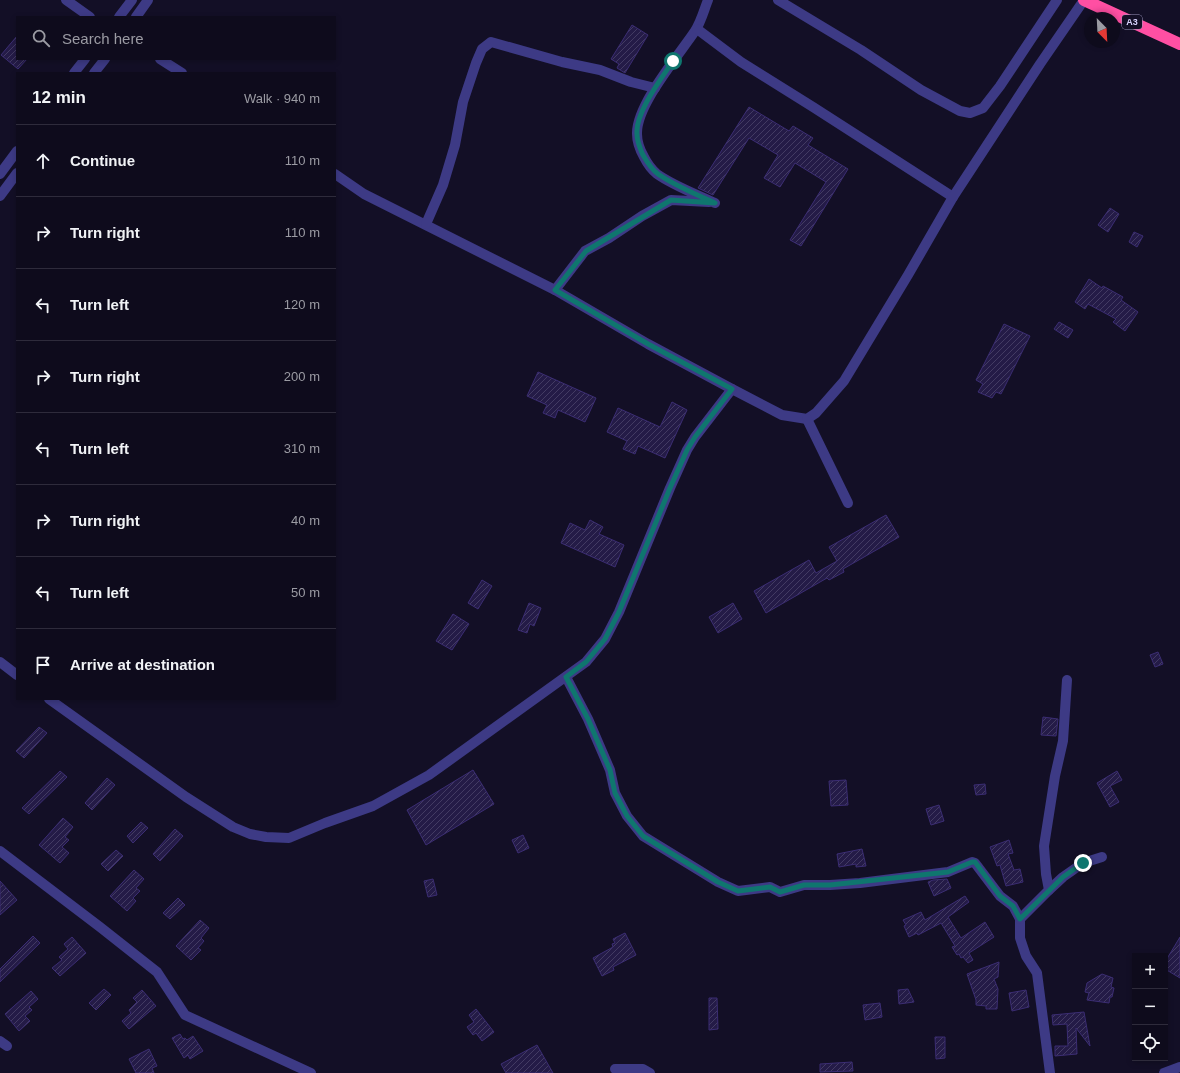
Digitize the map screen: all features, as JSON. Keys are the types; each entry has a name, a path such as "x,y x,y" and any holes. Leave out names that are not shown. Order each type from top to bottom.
{"highway":[{"name":"A3","path":"1084,0 1180,44"}],"street":[{"path":"66,0 89,16"},
{"path":"120,16 132,0"},
{"path":"137,16 148,0"},
{"path":"555,290 586,251 642,216 671,200 715,203 657,173 648,165 638,145 636,133 639,120 649,97 697,30 708,0"},
{"path":"778,0 861,50 921,90 960,111 970,113 983,108 1000,86 1057,0"},
{"path":"336,175 364,194 555,290 648,344 782,415 807,419 816,413 844,381 953,197 1040,64 1084,0"},
{"path":"697,30 741,62 953,197"},
{"path":"426,224 443,185 455,145 463,102 476,63 482,49 491,42 562,62 600,70 631,82 655,88"},
{"path":"75,72 83,60"},
{"path":"95,72 104,60"},
{"path":"162,60 180,72"},
{"path":"0,174 16,152"},
{"path":"0,196 16,174"},
{"path":"50,700 186,797 233,827 250,834 266,837 289,838 325,823 373,806 429,775 586,662 605,639 619,612 687,450 695,437 732,389"},
{"path":"807,419 848,503"},
{"path":"0,662 16,674"},
{"path":"566,677 588,719 610,770 615,793 627,816 643,836 718,882 738,891 770,887 780,892 804,885 853,883 948,872 975,862 1000,896 1013,906 1020,919 1020,938 1026,956 1037,973 1050,1073"},
{"path":"1049,890 1044,846 1055,776 1063,742 1067,680"},
{"path":"0,851 157,972 185,1015 312,1073"},
{"path":"1020,919 1063,877 1083,863 1102,857"},
{"path":"1164,1073 1180,1067"},
{"path":"615,1069 643,1069 650,1073"}],"building":[{"path":"632,25 648,35 625,73 617,68 619,64 611,59"},
{"path":"16,37 16,60 26,60 18,69 1,55"},
{"path":"749,107 789,131 793,126 813,138 808,145 848,169 801,246 790,240 826,182 795,163 780,187 764,178 778,155 749,138 713,195 698,188"},
{"path":"1110,208 1119,214 1108,232 1098,225"},
{"path":"1134,232 1143,236 1137,247 1129,242"},
{"path":"1089,279 1102,288 1103,286 1123,297 1121,300 1138,312 1125,331 1113,322 1116,319 1088,304 1085,309 1075,302"},
{"path":"1059,322 1073,330 1068,338 1054,329"},
{"path":"1004,324 1030,336 1001,394 996,392 992,398 978,392 983,384 976,380"},
{"path":"538,372 596,398 585,422 558,410 555,418 543,413 547,405 527,396"},
{"path":"672,402 687,410 665,458 638,446 635,454 623,449 627,441 607,432 618,408 660,427"},
{"path":"886,515 899,537 843,569 844,572 829,580 827,578 766,613 754,591 809,560 816,573 837,561 829,547"},
{"path":"590,520 603,527 599,534 624,545 615,567 561,543 570,523 585,530"},
{"path":"482,580 492,586 478,609 468,603"},
{"path":"529,603 541,608 534,626 530,624 527,633 518,630"},
{"path":"733,603 742,619 718,633 709,617"},
{"path":"453,614 469,624 452,650 436,641"},
{"path":"1158,652 1163,664 1155,667 1150,655"},
{"path":"1043,717 1058,719 1056,736 1041,735"},
{"path":"39,727 47,733 24,758 16,751"},
{"path":"473,770 494,804 426,845 407,810"},
{"path":"60,771 67,777 29,814 22,808"},
{"path":"1117,771 1122,780 1110,786 1119,802 1110,807 1097,783"},
{"path":"107,778 115,785 92,810 85,803"},
{"path":"846,780 848,805 831,806 829,781"},
{"path":"985,784 986,794 976,795 974,785"},
{"path":"939,805 944,821 931,825 926,809"},
{"path":"63,818 73,827 65,837 69,840 62,847 69,853 60,863 39,845"},
{"path":"141,822 148,828 133,843 127,836"},
{"path":"175,829 183,836 160,861 153,854"},
{"path":"523,835 529,848 518,853 512,840"},
{"path":"1009,840 1013,853 1008,854 1014,870 1020,869 1023,882 1006,886 1000,865 997,866 990,847"},
{"path":"862,849 866,866 856,867 856,864 839,867 837,854"},
{"path":"116,850 123,856 108,871 101,864"},
{"path":"134,870 144,879 136,888 140,891 133,898 136,901 127,911 110,896"},
{"path":"433,879 437,895 428,897 424,881"},
{"path":"947,879 951,888 934,896 928,882"},
{"path":"0,881 17,900 0,915"},
{"path":"965,896 969,902 948,917 961,938 985,922 994,937 969,953 973,960 968,963 963,957 961,958 959,954 957,955 952,947 955,946 941,923 918,935 917,933 909,937 903,920 921,912 925,920"},
{"path":"178,898 185,905 170,919 163,913"},
{"path":"200,920 209,928 201,938 204,941 198,948 201,950 191,960 176,946"},
{"path":"625,933 636,955 613,967 614,970 602,976 593,958 613,947 612,944 615,943 613,939"},
{"path":"33,936 40,943 0,982 0,969"},
{"path":"72,937 86,953 60,976 52,968 62,960 59,957 68,949 64,944"},
{"path":"1180,937 1180,978 1168,971 1168,957"},
{"path":"999,962 998,977 994,979 998,989 997,1009 986,1009 986,1006 976,1005 976,1000 967,974"},
{"path":"1102,974 1113,978 1111,987 1114,988 1109,1003 1087,1000 1089,993 1085,992 1087,983"},
{"path":"104,989 111,995 96,1010 89,1003"},
{"path":"908,989 914,1002 899,1004 898,990"},
{"path":"142,990 156,1006 129,1029 122,1021 131,1013 129,1010 137,1002 133,998"},
{"path":"1026,990 1029,1007 1012,1011 1009,993"},
{"path":"31,991 38,999 29,1007 32,1010 25,1016 30,1021 19,1031 5,1014"},
{"path":"709,998 717,998 718,1029 709,1030"},
{"path":"880,1003 882,1017 865,1020 863,1005"},
{"path":"476,1009 494,1032 482,1041 476,1033 473,1035 467,1027 474,1022 469,1015"},
{"path":"1084,1012 1090,1046 1076,1028 1077,1054 1055,1056 1055,1046 1068,1046 1067,1024 1053,1025 1052,1015"},
{"path":"180,1034 183,1039 185,1038 187,1040 193,1036 203,1051 190,1059 188,1055 184,1058 172,1038"},
{"path":"935,1037 945,1037 945,1058 936,1059"},
{"path":"537,1045 553,1073 506,1073 501,1064"},
{"path":"149,1049 157,1066 152,1068 154,1073 136,1073 129,1059"},
{"path":"852,1062 853,1071 820,1072 820,1064"}],"route":[{"path":"673,61 649,97 639,120 636,133 638,145 648,165 657,173 715,203 671,200 642,216 586,251 555,290 648,344 732,389 695,437 687,450 619,612 605,639 586,662 566,677 588,719 610,770 615,793 627,816 643,836 718,882 738,891 770,887 780,892 804,885 860,883 948,872 975,862 1000,896 1013,906 1020,919 1063,877 1083,863"}]}
